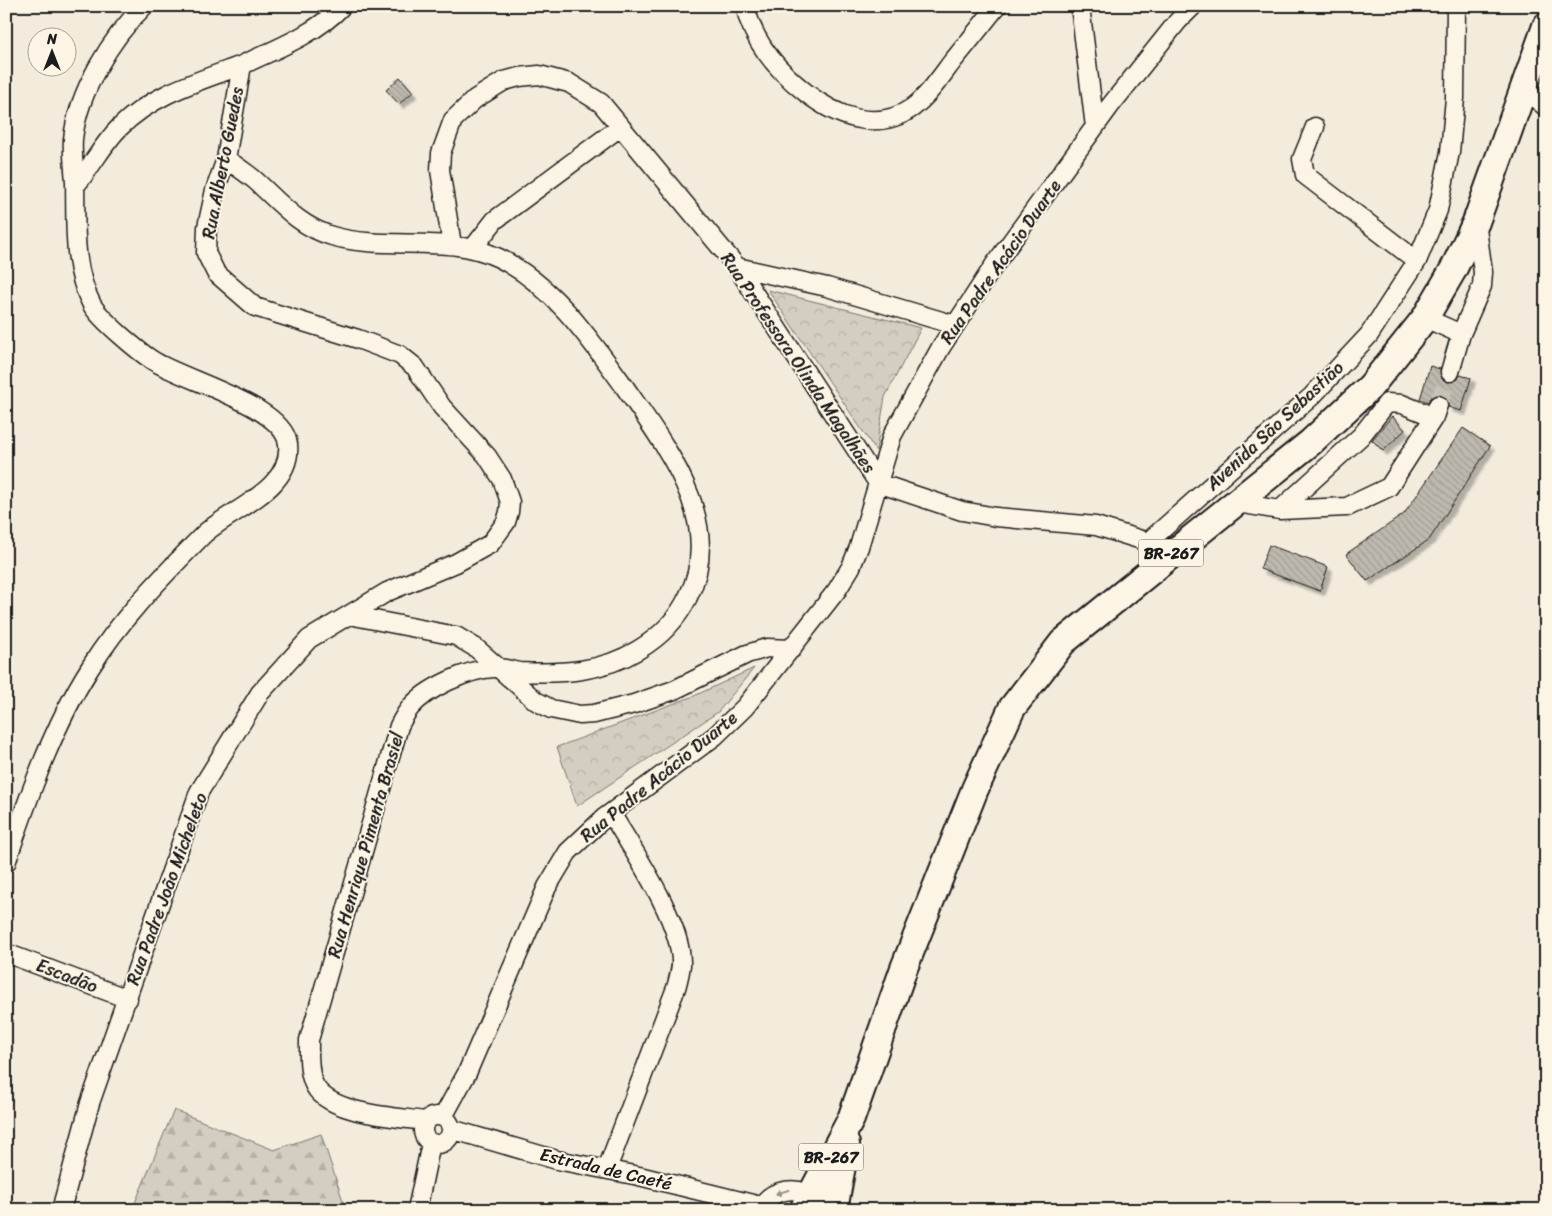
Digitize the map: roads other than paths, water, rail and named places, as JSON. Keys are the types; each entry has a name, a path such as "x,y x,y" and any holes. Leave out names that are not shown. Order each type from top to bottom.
{"highway":[{"name":"BR-267","path":"814,1205 851,1119 904,968 975,789 1012,708 1063,642 1157,550 1237,503 1311,442 1378,395 1453,270 1476,222 1522,88 1546,26"},
{"path":"834,1210 851,1119"}],"street":[{"path":"6,863 23,812 61,722 90,668 128,614 166,572 208,530 261,496 284,467 288,446 281,428 267,416 246,403 153,361 93,308 78,266 73,139 88,87 106,53 131,19 144,6"},
{"name":"Rua Alberto Guedes","path":"342,6 330,20 242,65 226,159 215,190 207,227 206,252 216,273 255,307 358,339 400,355 415,367 442,407 487,456 502,479 510,502 509,512 506,522 490,544 456,563 387,592"},
{"path":"745,6 748,18 760,43 775,64 791,81 829,109 846,117 868,121 886,120 900,115 913,107 930,91 998,6"},
{"path":"1080,6 1095,127"},
{"name":"Rua Padre Acácio Duarte","path":"447,1123 547,887 568,852 611,813 715,736 745,707 792,650 837,590 851,568 892,436 955,325 995,264 1139,67 1178,21 1194,6"},
{"name":"Avenida São Sebastião","path":"1157,550 1312,396 1369,335 1417,261 1438,210 1450,152 1455,98 1456,6"},
{"path":"75,186 119,128 154,99 188,84 242,65"},
{"name":"Rua Professora Olinda Magalhães","path":"452,245 441,180 441,153 454,120 475,98 504,81 519,77 540,76 569,83 587,93 601,103 737,266 878,484"},
{"path":"1522,88 1546,107"},
{"path":"473,248 495,220 620,127"},
{"path":"1315,127 1302,160 1305,175 1417,261"},
{"name":"Rua Henrique Pimenta Brasiel","path":"226,159 255,180 286,210 307,225 330,236 352,240 452,245 473,248 501,259 542,288 598,349 675,462 697,519 699,545 697,579 673,623 640,649 619,660 580,672 517,672 497,667 465,673 420,698 410,708 399,726 309,1040 313,1084 322,1096 348,1109 425,1122"},
{"path":"1450,372 1461,334 1482,286 1483,272 1476,222"},
{"path":"737,266 827,287 955,325"},
{"path":"1425,318 1461,334"},
{"path":"1237,503 1280,510 1347,507 1389,487 1436,411 1402,404 1378,395 1361,436 1280,510"},
{"path":"1311,442 1332,461"},
{"path":"878,484 962,511 996,517 1096,526 1157,550"},
{"name":"Rua Padre João Micheleto","path":"61,1210 90,1103 199,792 260,693 309,639 387,592"},
{"path":"349,615 456,636 476,648 536,701 551,709 580,715 594,714 634,704 674,690 747,654 767,648 792,650"},
{"path":"607,1169 676,988 681,965 679,947 660,900 611,813"},
{"name":"Escadão","path":"6,953 128,999"},
{"path":"435,1115 447,1123 445,1142 431,1143 423,1134 425,1122 435,1115"},
{"name":"Estrada de Caeté","path":"447,1123 558,1160 607,1169 760,1208"},
{"path":"417,1210 431,1143"},
{"path":"760,1208 768,1198 789,1190 801,1190 814,1205"}],"tunnel":[{"path":"1438,405 1450,372"}]}
